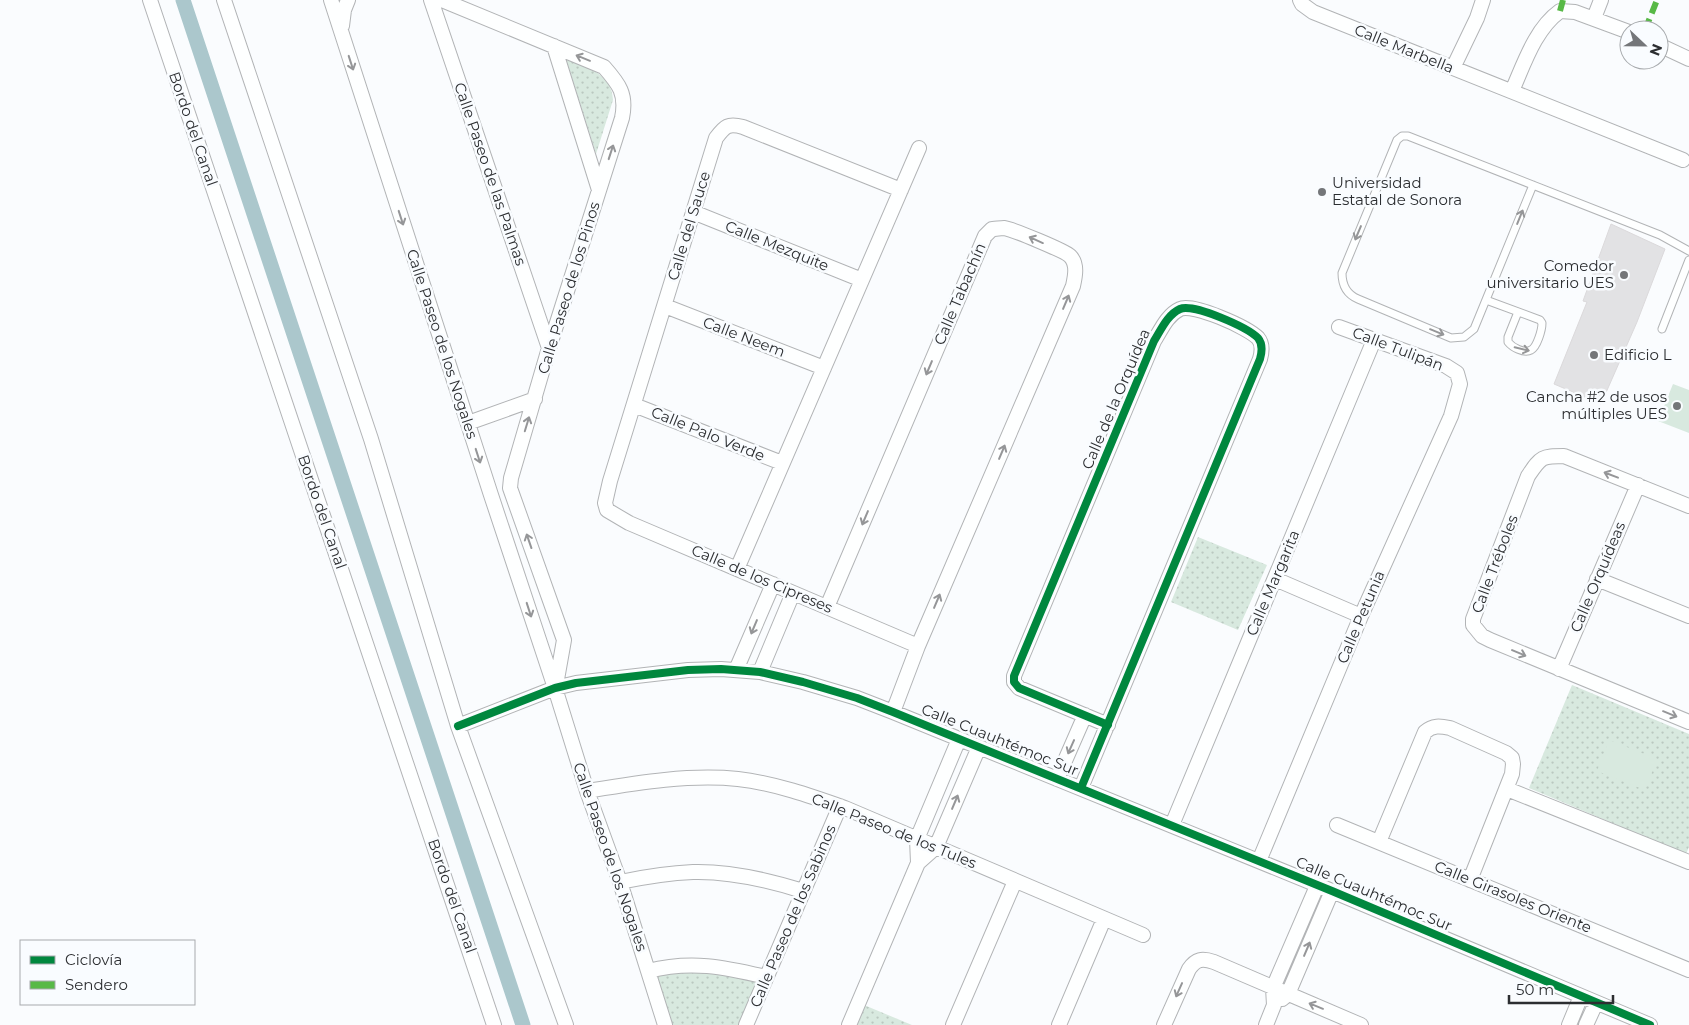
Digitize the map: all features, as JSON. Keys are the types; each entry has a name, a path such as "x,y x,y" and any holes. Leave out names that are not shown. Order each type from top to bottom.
{"street":[{"name":"Bordo del Canal","path":"150,0 494,1025"},
{"path":"224,0 371,439 458,726 566,1025"},
{"name":"Calle Paseo de los Nogales","path":"331,0 491,495 556,688 587,791 620,882 666,1025"},
{"path":"342,34 344,10 348,0"},
{"name":"Calle Paseo de las Palmas","path":"431,0 550,348"},
{"path":"442,0 554,46 599,190"},
{"name":"Calle Marbella","path":"1300,0 1302,4 1313,12 1683,160"},
{"path":"1453,68 1477,18 1483,0"},
{"path":"1594,18 1601,0"},
{"path":"1512,91 1542,28 1560,10 1594,18 1619,28"},
{"name":"Calle Paseo de los Pinos","path":"510,488 516,460 624,107 624,98 620,88 604,67 554,46"},
{"path":"1669,49 1688,57"},
{"name":"Calle del Sauce","path":"607,510 605,502 606,493 693,212 716,138 726,126 733,124 901,190"},
{"path":"736,569 919,148"},
{"name":"Calle Mezquite","path":"693,212 862,280"},
{"name":"Calle Tabachín","path":"827,607 985,236 992,229 1005,228 1018,232 1070,255 1074,264 1075,274 1073,286 918,646"},
{"name":"Calle Neem","path":"665,306 824,368"},
{"name":"Calle de la Orquídea","path":"1081,788 1108,724 1262,353 1262,345 1259,339 1252,333 1210,313 1192,308 1181,308 1171,315 1154,341 1014,676 1014,682 1019,688 1108,724"},
{"name":"Calle Tulipán","path":"1339,327 1446,366 1457,373"},
{"name":"Calle Margarita","path":"1172,826 1374,340"},
{"name":"Calle Petunia","path":"1259,861 1361,616 1451,416 1460,384 1457,373"},
{"path":"468,423 535,399"},
{"name":"Calle Palo Verde","path":"634,404 782,463"},
{"name":"Calle Tréboles","path":"1689,506 1564,456 1542,458 1528,476 1473,619 1473,625 1482,636 1490,640 1689,722"},
{"name":"Calle Orquídeas","path":"1559,669 1638,485"},
{"path":"491,495 510,488"},
{"name":"Calle Paseo de los Nogales","path":"510,488 564,640 556,688"},
{"name":"Calle de los Cipreses","path":"607,510 628,523 918,646"},
{"path":"1275,579 1361,616"},
{"path":"1597,579 1689,616"},
{"path":"736,670 773,584"},
{"path":"760,672 793,593"},
{"path":"893,712 918,646"},
{"name":"Calle Cuauhtémoc Sur","path":"458,726 556,688 576,683 688,670 721,669 760,672 857,698 893,712 1332,891 1650,1025"},
{"path":"1057,779 1085,715"},
{"path":"1379,842 1422,738 1431,727 1450,728 1506,753 1512,758 1513,764 1507,789 1470,880"},
{"path":"918,863 917,839 959,739"},
{"path":"849,1025 918,863 936,847 979,747"},
{"name":"Calle Paseo de los Tules","path":"587,791 664,780 703,778 738,779 778,787 840,806 1144,936"},
{"path":"1507,789 1689,862"},
{"name":"Calle Paseo de los Sabinos","path":"746,1025 840,806"},
{"name":"Calle Girasoles Oriente","path":"1337,825 1689,970"},
{"path":"620,882 674,873 715,873 750,878 803,891"},
{"path":"953,1025 1016,881"},
{"path":"1266,1025 1274,1005 1273,988 1317,886"},
{"path":"1274,1005 1288,994 1332,891"},
{"path":"1059,1025 1104,919"},
{"path":"1164,1025 1189,969 1199,959 1214,962 1361,1025"},
{"path":"648,971 682,965 707,965 725,967 766,977"},
{"path":"1569,1025 1581,996"},
{"path":"1586,1025 1596,1003"}],"lane":[{"path":"1533,185 1474,329 1464,338 1451,338 1351,296 1346,290 1342,282 1342,273 1398,140 1402,136 1408,136 1533,185 1660,235 1689,251"},
{"path":"1662,329 1689,260"},
{"path":"1486,300 1540,320 1542,323 1533,349 1530,351 1518,348 1508,342 1508,337 1518,312"}],"green space":[{"path":"566,59 597,73 612,91 613,100 596,154"},
{"name":"Cancha #2 de usos múltiples UES","path":"1673,384 1689,390 1689,433 1658,421"},
{"path":"1198,537 1267,565 1238,630 1171,602"},
{"path":"1572,685 1689,734 1689,847 1686,854 1529,788"},
{"path":"1609,740 1657,759 1645,790 1597,771"},
{"path":"684,966 765,983 747,1025 661,1025 644,974"},
{"path":"864,1005 912,1025 856,1025"}],"building":[{"path":"1611,224 1665,249 1637,322 1601,404 1554,384 1587,302 1583,301"}],"waterway":[{"path":"183,0 523,1025"}],"marked path":[{"path":"1560,11 1563,0"},
{"path":"1649,20 1657,0"}],"cycle path":[{"path":"1081,788 1260,359 1261,356 1261,343 1252,333 1232,322 1196,309 1180,309 1171,315 1154,341 1014,676 1014,682 1019,688 1108,725"},
{"path":"458,726 555,688 576,683 688,670 721,669 760,672 803,682 857,698 893,712 1332,891 1650,1025"}],"place":[{"name":"Universidad Estatal de Sonora","path":"1322,192"},
{"name":"Comedor universitario UES","path":"1624,275"},
{"name":"Edificio L","path":"1594,355"},
{"name":"Cancha #2 de usos múltiples UES","path":"1677,406"}]}
